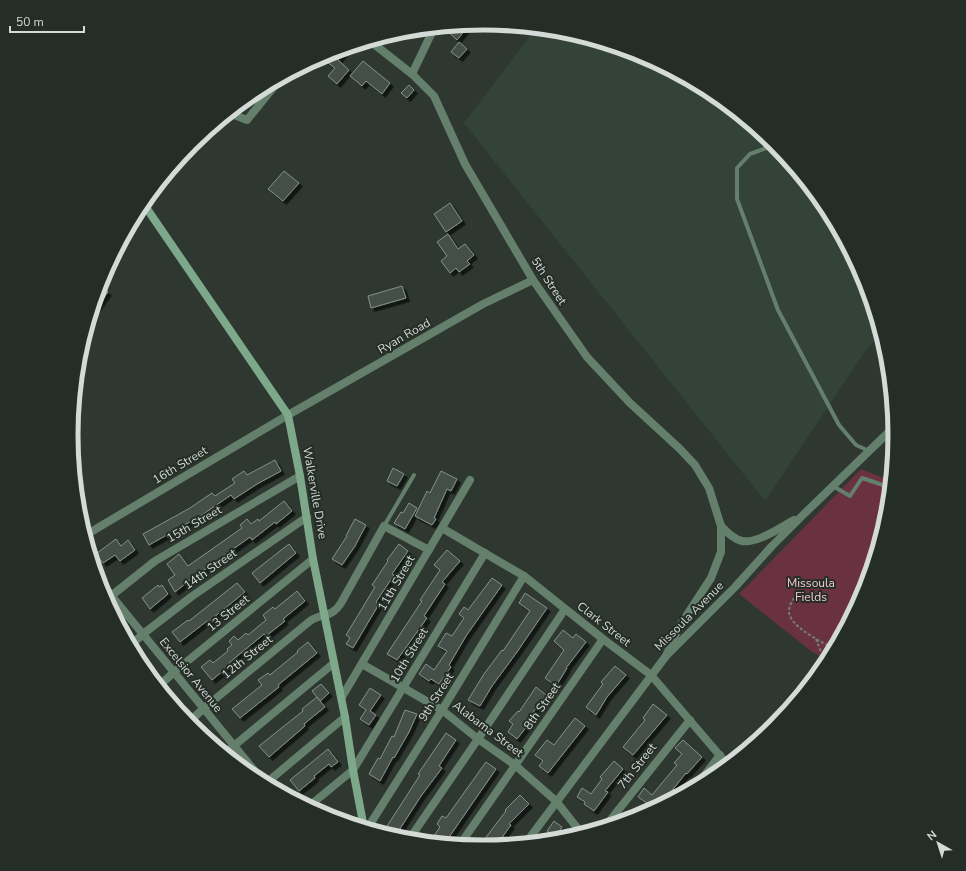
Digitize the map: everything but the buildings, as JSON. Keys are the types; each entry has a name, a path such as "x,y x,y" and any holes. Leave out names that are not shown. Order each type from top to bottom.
{"street":[{"path":"412,74 432,33"},
{"name":"5th Street","path":"375,45 412,74 434,96 465,164 533,280 587,357 629,402 670,438 695,465 709,488 722,526 721,552 711,578 679,627 666,656"},
{"path":"235,115 247,120 272,89"},
{"name":"Walkerville Drive","path":"147,209 288,415 334,663 342,697 363,822"},
{"name":"Ryan Road","path":"288,415 484,304 533,280"},
{"name":"16th Street","path":"89,533 288,415"},
{"name":"Missoula Avenue","path":"529,839 666,656 735,587 772,546 888,432"},
{"name":"15th Street","path":"110,596 160,557 300,476"},
{"name":"11th Street","path":"342,697 470,480"},
{"path":"722,526 732,537 743,541 762,538 804,514"},
{"name":"14th Street","path":"134,642 191,597 307,517"},
{"path":"325,615 332,613 337,609 384,526 429,550"},
{"name":"Clark Street","path":"442,528 524,576 651,675 725,761"},
{"name":"10th Street","path":"313,803 353,770 485,553"},
{"name":"13 Street","path":"162,683 314,558"},
{"name":"9th Street","path":"370,824 524,576"},
{"name":"Excelsior Avenue","path":"114,604 143,634 255,771"},
{"path":"412,835 565,608"},
{"name":"12th Street","path":"193,719 310,621 325,615"},
{"name":"8th Street","path":"463,840 603,639"},
{"path":"228,750 334,663"},
{"name":"Alabama Street","path":"362,664 442,710 478,739 515,765 556,801 578,829"},
{"path":"270,781 345,718"},
{"name":"7th Street","path":"611,820 690,720"},
{"path":"705,775 720,755"}],"lane":[{"path":"768,147 750,154 737,168 737,200 778,310 839,425 856,445 870,451"},
{"path":"384,526 414,475"},
{"path":"833,486 850,496 862,478 885,487"}],"path":[{"path":"794,598 790,606 789,615 795,624 829,646"},
{"path":"815,638 821,652 824,654"}],"shaded area":[{"path":"532,33 562,38 588,44 638,61 686,84 730,114 750,131 770,149 805,189 820,210 847,256 858,280 877,338 864,353 765,501 464,123"}],"green space":[{"name":"Missoula Fields","path":"861,469 886,479 881,515 867,566 847,615 822,658 811,651 739,594"}]}
